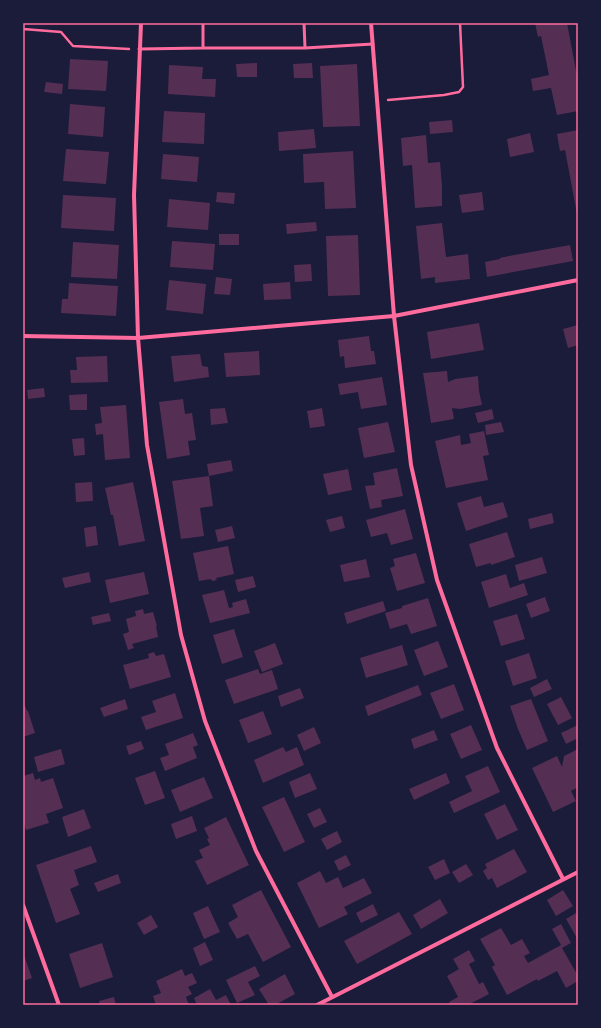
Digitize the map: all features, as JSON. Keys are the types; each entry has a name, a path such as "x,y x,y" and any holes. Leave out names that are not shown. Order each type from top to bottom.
{"street":[{"path":"141,23 134,195 138,338 147,445 181,635 205,721 256,851 332,997"},
{"path":"371,23 394,316 411,465 437,580 497,748 563,879"},
{"path":"23,336 138,338 394,316 578,280"},
{"path":"317,1005 578,872"},
{"path":"23,905 59,1005"}],"lane":[{"path":"203,23 203,48"},
{"path":"304,23 305,48"},
{"path":"139,49 305,48 373,44"}],"path":[{"path":"377,101 444,95 460,92 463,87 460,23"},
{"path":"23,29 61,32 72,46 139,49"}],"building":[{"path":"535,23 567,23 578,81 578,111 557,115 551,88 533,91 531,79 549,75 541,36 538,37"},
{"path":"70,59 108,61 106,91 68,89"},
{"path":"257,63 257,77 237,77 236,64"},
{"path":"312,63 313,78 294,78 293,64"},
{"path":"357,64 360,126 323,127 320,66"},
{"path":"169,65 203,67 202,79 216,79 215,97 168,94"},
{"path":"46,82 63,84 62,94 44,92"},
{"path":"70,104 105,107 103,137 68,134"},
{"path":"164,111 205,113 204,144 162,142"},
{"path":"452,120 453,132 430,134 429,122"},
{"path":"314,129 316,148 279,151 278,132"},
{"path":"578,130 577,214 565,150 560,151 557,134"},
{"path":"530,133 534,152 510,157 507,139"},
{"path":"426,135 428,163 440,162 442,206 415,208 412,165 403,166 401,138"},
{"path":"66,149 109,152 106,184 63,181"},
{"path":"353,151 356,208 325,209 324,182 304,183 303,154"},
{"path":"163,154 199,157 197,182 161,179"},
{"path":"217,192 235,193 234,204 216,202"},
{"path":"482,192 484,210 462,213 459,195"},
{"path":"63,195 116,198 114,231 61,228"},
{"path":"169,199 210,203 208,230 167,227"},
{"path":"316,222 317,231 287,234 286,224"},
{"path":"442,223 446,257 468,254 470,279 435,283 435,277 421,279 416,226"},
{"path":"219,234 239,234 239,245 219,245"},
{"path":"358,235 360,295 328,296 326,236"},
{"path":"172,241 215,244 213,270 170,267"},
{"path":"73,242 119,245 117,279 71,277"},
{"path":"570,245 573,261 487,277 485,262"},
{"path":"311,264 312,281 295,282 294,265"},
{"path":"216,277 232,279 230,295 214,294"},
{"path":"169,280 206,284 203,314 166,310"},
{"path":"290,282 291,299 264,300 263,284"},
{"path":"69,283 118,286 116,316 61,313 62,299 68,299"},
{"path":"479,323 484,350 431,359 427,332"},
{"path":"578,325 578,345 568,348 563,329"},
{"path":"369,336 371,351 374,351 376,364 345,368 344,356 340,357 338,340"},
{"path":"259,351 260,375 226,377 224,353"},
{"path":"200,354 202,366 208,367 209,377 174,382 171,356"},
{"path":"107,356 108,382 71,383 70,370 77,370 76,357"},
{"path":"447,371 448,382 455,379 478,376 482,405 460,409 452,408 454,419 431,423 423,373"},
{"path":"382,377 387,405 361,409 358,392 340,395 338,384"},
{"path":"44,388 45,397 28,399 27,390"},
{"path":"87,394 87,410 70,410 69,395"},
{"path":"183,399 185,414 192,413 196,440 188,441 190,455 167,459 159,402"},
{"path":"126,405 130,458 105,460 103,434 96,435 95,424 102,423 100,407"},
{"path":"225,408 228,423 211,425 210,409"},
{"path":"322,408 325,426 310,428 307,411"},
{"path":"492,409 494,419 478,423 475,413"},
{"path":"388,422 395,452 364,458 358,428"},
{"path":"501,422 504,432 486,435 485,425"},
{"path":"484,431 489,455 483,456 488,480 446,488 435,441 460,435 461,445 471,443 469,434"},
{"path":"84,438 85,455 74,456 72,439"},
{"path":"231,460 233,471 209,476 207,464"},
{"path":"397,468 403,496 381,500 382,507 370,509 365,486 375,485 373,473"},
{"path":"348,469 352,490 328,495 323,474"},
{"path":"209,476 213,506 200,508 204,536 181,539 172,481"},
{"path":"92,482 93,501 76,502 75,483"},
{"path":"133,482 145,541 119,546 113,515 111,515 105,488"},
{"path":"481,496 484,507 503,502 508,517 466,531 457,503"},
{"path":"405,509 413,539 391,545 387,533 371,537 366,520"},
{"path":"552,513 554,523 530,529 528,519"},
{"path":"342,516 345,528 330,532 326,520"},
{"path":"96,526 98,545 86,547 84,528"},
{"path":"232,526 235,538 218,542 215,530"},
{"path":"507,532 515,557 491,565 491,563 476,567 469,544"},
{"path":"228,546 234,574 216,578 217,580 212,581 211,579 199,581 193,553"},
{"path":"416,553 425,583 397,591 390,568 395,566 393,559"},
{"path":"542,557 547,573 519,581 515,565"},
{"path":"366,559 370,577 344,582 340,565"},
{"path":"89,572 91,582 65,588 62,578"},
{"path":"144,572 149,594 110,603 105,580"},
{"path":"506,574 510,588 524,583 528,595 489,608 481,582"},
{"path":"253,576 256,587 238,592 235,580"},
{"path":"224,590 229,608 233,607 232,603 246,599 250,613 210,623 202,595"},
{"path":"545,597 550,611 531,618 526,604"},
{"path":"428,598 437,626 411,634 407,624 390,629 385,613"},
{"path":"383,601 386,611 347,624 344,613"},
{"path":"143,609 144,614 153,612 158,637 132,644 134,648 128,650 123,634 129,632 126,619 136,616 135,611"},
{"path":"109,613 111,621 93,625 91,617"},
{"path":"517,614 525,639 501,646 493,621"},
{"path":"234,629 243,657 222,664 213,635"},
{"path":"438,641 448,667 424,676 414,650"},
{"path":"275,643 283,664 262,672 254,651"},
{"path":"402,645 408,665 366,678 360,658"},
{"path":"154,652 156,656 164,654 171,677 130,689 123,665 149,658 148,654"},
{"path":"529,653 537,678 513,686 505,661"},
{"path":"258,669 260,674 272,670 278,689 234,704 225,680"},
{"path":"547,679 552,689 534,697 530,688"},
{"path":"454,684 464,710 441,719 430,693"},
{"path":"418,685 422,695 368,716 365,706"},
{"path":"300,688 304,698 281,707 278,696"},
{"path":"175,693 183,718 146,730 141,717 156,712 152,701"},
{"path":"561,697 572,718 558,725 547,704"},
{"path":"125,699 128,709 104,717 100,708"},
{"path":"531,699 548,741 527,750 510,706"},
{"path":"23,701 35,733 23,737"},
{"path":"263,711 272,734 248,743 239,720"},
{"path":"471,725 482,750 461,759 450,734"},
{"path":"578,725 578,738 566,744 561,733"},
{"path":"314,727 321,743 304,751 297,735"},
{"path":"434,730 438,740 414,749 411,739"},
{"path":"193,733 198,745 193,747 197,758 165,771 160,758 169,755 165,744"},
{"path":"141,741 144,749 129,755 126,746"},
{"path":"283,747 286,752 297,747 304,765 263,783 254,760"},
{"path":"61,749 65,764 38,772 34,757"},
{"path":"578,749 578,787 571,791 576,801 553,812 532,768 557,756 562,767 564,756"},
{"path":"488,766 500,792 454,813 449,802 472,791 465,776"},
{"path":"155,771 165,798 145,805 135,778"},
{"path":"33,773 35,780 40,778 41,782 53,778 63,808 46,814 49,823 26,830 23,821 23,776"},
{"path":"310,773 317,789 295,798 289,782"},
{"path":"446,773 450,783 414,800 409,789"},
{"path":"204,777 213,798 180,812 171,790"},
{"path":"284,797 305,842 284,852 262,807"},
{"path":"505,804 518,830 497,840 484,814"},
{"path":"320,808 327,822 314,828 307,814"},
{"path":"84,809 91,828 68,837 62,817"},
{"path":"192,816 197,831 176,839 171,824"},
{"path":"226,817 249,865 207,885 195,861 203,858 199,850 210,845 207,839 209,838 204,828"},
{"path":"337,831 342,842 327,850 321,839"},
{"path":"91,846 97,862 74,870 79,885 70,889 80,914 56,923 36,865"},
{"path":"514,849 527,872 497,888 492,878 488,880 483,871 487,868 485,864"},
{"path":"346,855 351,865 339,871 334,861"},
{"path":"444,859 450,873 435,880 428,867"},
{"path":"466,864 473,875 459,883 452,872"},
{"path":"320,871 326,883 338,877 343,888 364,878 372,893 344,907 348,914 319,928 297,883"},
{"path":"118,874 121,883 98,892 94,883"},
{"path":"261,890 291,947 263,962 248,934 237,939 228,923 238,917 232,905"},
{"path":"563,890 573,906 556,916 547,900"},
{"path":"440,899 448,913 421,929 413,915"},
{"path":"373,904 378,915 361,923 356,913"},
{"path":"208,906 220,932 204,939 193,913"},
{"path":"399,912 412,934 357,964 344,941"},
{"path":"576,913 578,916 578,940 566,919"},
{"path":"151,915 158,927 144,935 137,923"},
{"path":"561,924 571,943 562,948 578,976 578,981 566,988 557,971 538,981 537,979 507,995 492,967 495,965 480,939 501,928 511,945 522,939 530,953 524,956 528,963 561,945 552,929"},
{"path":"205,942 213,960 200,966 193,948"},
{"path":"102,943 113,977 80,988 69,954"},
{"path":"469,950 475,961 469,964 479,984 483,982 489,994 468,1005 451,1005 449,1002 458,997 447,976 459,969 453,959"},
{"path":"23,952 32,978 23,981"},
{"path":"255,966 260,976 248,982 255,995 237,1003 226,980"},
{"path":"182,969 185,976 192,973 197,983 188,987 192,994 186,997 189,1005 156,1005 153,996 161,993 156,981"},
{"path":"285,974 295,994 275,1005 269,1005 259,989"},
{"path":"210,989 216,1000 226,995 231,1005 197,1005 194,998"},
{"path":"114,997 116,1005 100,1005 99,1001"}]}
